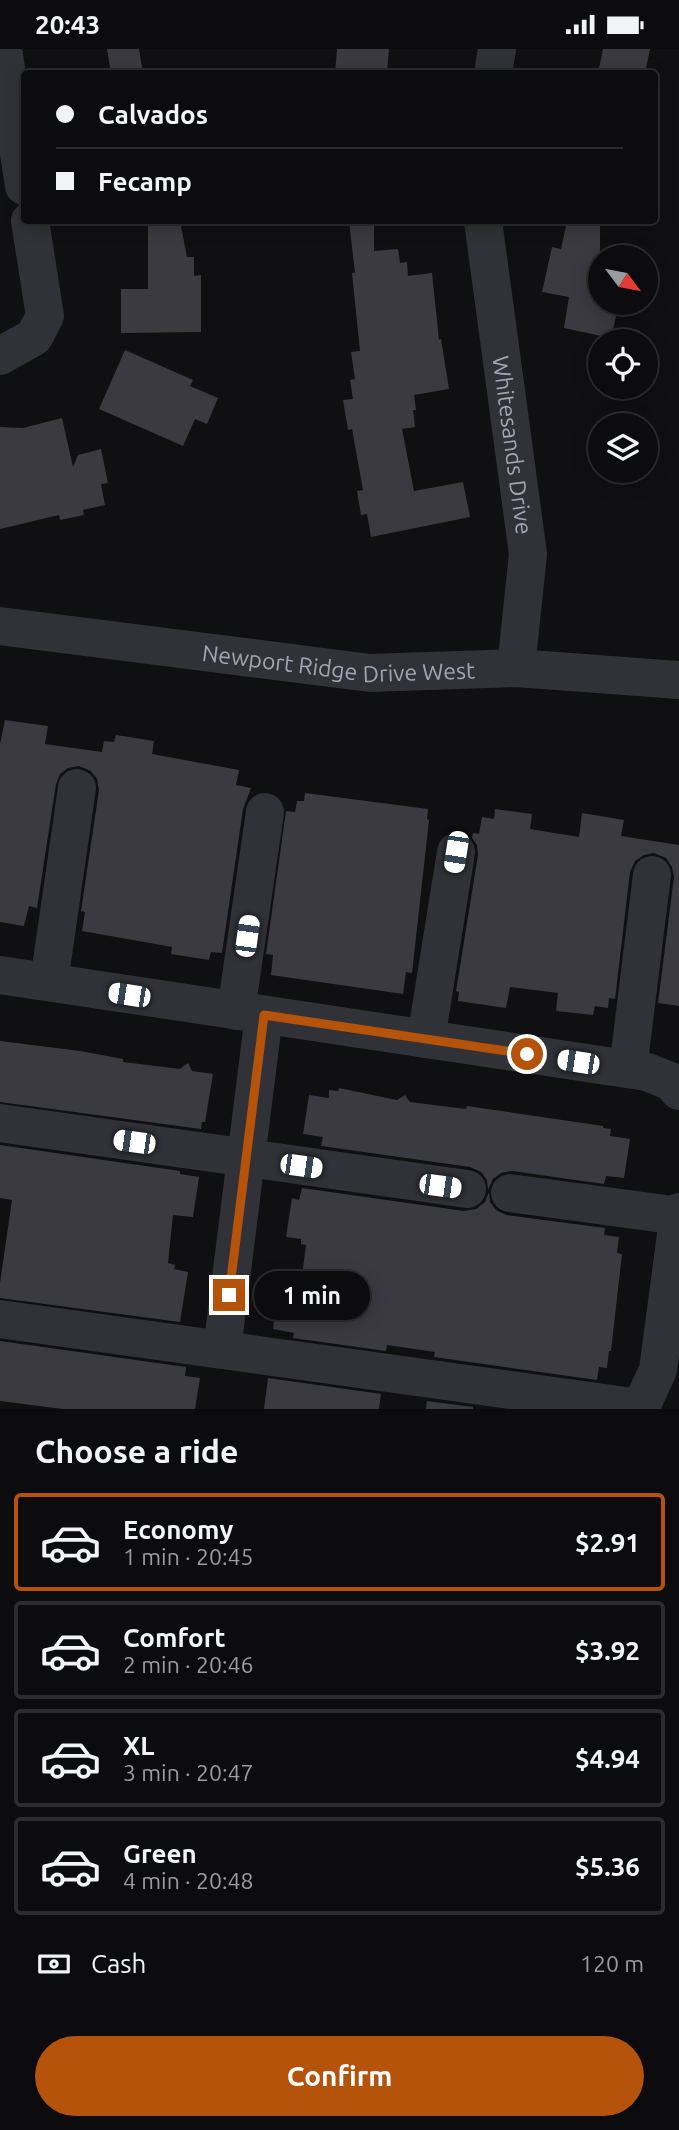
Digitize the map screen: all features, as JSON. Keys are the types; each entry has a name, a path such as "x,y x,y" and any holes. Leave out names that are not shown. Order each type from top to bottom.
{"street":[{"path":"3,49 21,166"},
{"path":"493,70 496,49"},
{"path":"0,356 34,337 45,316 30,224"},
{"name":"Whitesands Drive","path":"483,224 528,554 516,668"},
{"name":"Newport Ridge Drive West","path":"0,626 370,673 516,668 679,680"},
{"path":"49,982 77,788"},
{"path":"222,1350 246,1159 250,1013 265,812"},
{"path":"426,1039 456,852"},
{"path":"628,1069 652,875"},
{"path":"0,975 647,1072 672,1082 679,1091"},
{"path":"0,1123 467,1189"},
{"path":"0,1319 640,1408 658,1370 674,1294 679,1214 510,1193"}],"building":[{"path":"107,49 139,49 142,70 110,70"},
{"path":"337,49 389,49 387,70 335,70"},
{"path":"603,49 650,49 646,70 599,70"},
{"path":"148,224 181,224 187,257 194,257 194,276 201,275 201,332 121,333 121,289 148,289"},
{"path":"349,224 374,224 374,251 398,249 400,263 407,262 408,276 432,273 439,340 441,339 449,389 414,395 415,427 402,429 414,491 463,482 470,517 371,537 367,514 361,515 357,491 363,490 352,429 348,430 343,400 353,399 350,380 355,379 351,352 360,351 352,273 355,273"},
{"path":"566,224 600,224 600,245 588,245 588,315 616,315 613,329 588,329 588,333 564,328 569,297 542,292 552,247 561,249"},
{"path":"125,350 193,380 190,386 218,398 207,424 195,419 183,446 99,409"},
{"path":"62,418 73,467 78,455 101,449 108,483 101,484 105,505 83,510 84,515 60,520 59,515 0,529 0,427 23,428"},
{"path":"5,720 48,726 45,744 102,752 104,741 114,742 116,735 154,741 152,754 239,770 236,785 251,788 243,809 222,953 211,952 209,960 171,954 172,947 82,931 85,912 81,911 99,790 97,779 91,771 79,766 68,768 60,774 56,784 37,908 29,906 24,926 0,922 0,744"},
{"path":"305,793 428,809 412,973 406,972 403,994 271,975 273,955 266,954 286,811 295,812 297,801 304,801"},
{"path":"495,809 532,814 530,829 579,837 582,813 624,820 621,836 679,845 679,1006 658,1003 674,877 666,858 654,853 635,861 630,872 615,999 609,998 608,1008 595,1006 593,1015 556,1011 558,993 510,987 506,1008 458,1001 459,992 456,991 478,855 477,845 472,838 473,833 479,834 482,817 494,819"},
{"path":"0,1041 80,1051 123,1059 123,1062 180,1069 188,1063 192,1071 213,1074 205,1122 202,1122 201,1129 0,1102"},
{"path":"339,1088 397,1100 405,1095 410,1102 466,1109 467,1106 603,1126 611,1129 610,1136 630,1139 624,1178 606,1176 604,1184 512,1171 501,1173 493,1179 488,1190 487,1180 481,1172 470,1167 321,1146 323,1137 303,1134 309,1095 329,1098 329,1090 338,1091"},
{"path":"0,1145 180,1171 180,1174 199,1177 193,1217 173,1215 168,1263 175,1265 174,1269 188,1272 180,1322 0,1298 12,1200 0,1198"},
{"path":"302,1188 464,1211 476,1209 485,1202 489,1192 490,1202 496,1210 506,1215 605,1228 604,1235 619,1237 617,1253 622,1254 607,1368 599,1367 597,1380 434,1357 435,1352 387,1345 386,1351 293,1338 294,1333 273,1329 279,1289 300,1291 306,1245 301,1244 301,1239 286,1237 292,1198 299,1200"},
{"path":"0,1341 186,1367 185,1376 200,1378 195,1409 63,1409 0,1401"},
{"path":"268,1378 381,1394 379,1409 264,1409"},
{"path":"427,1401 473,1407 473,1409 426,1409"}],"route":[{"path":"229,1295 264,1015 527,1054"}]}
